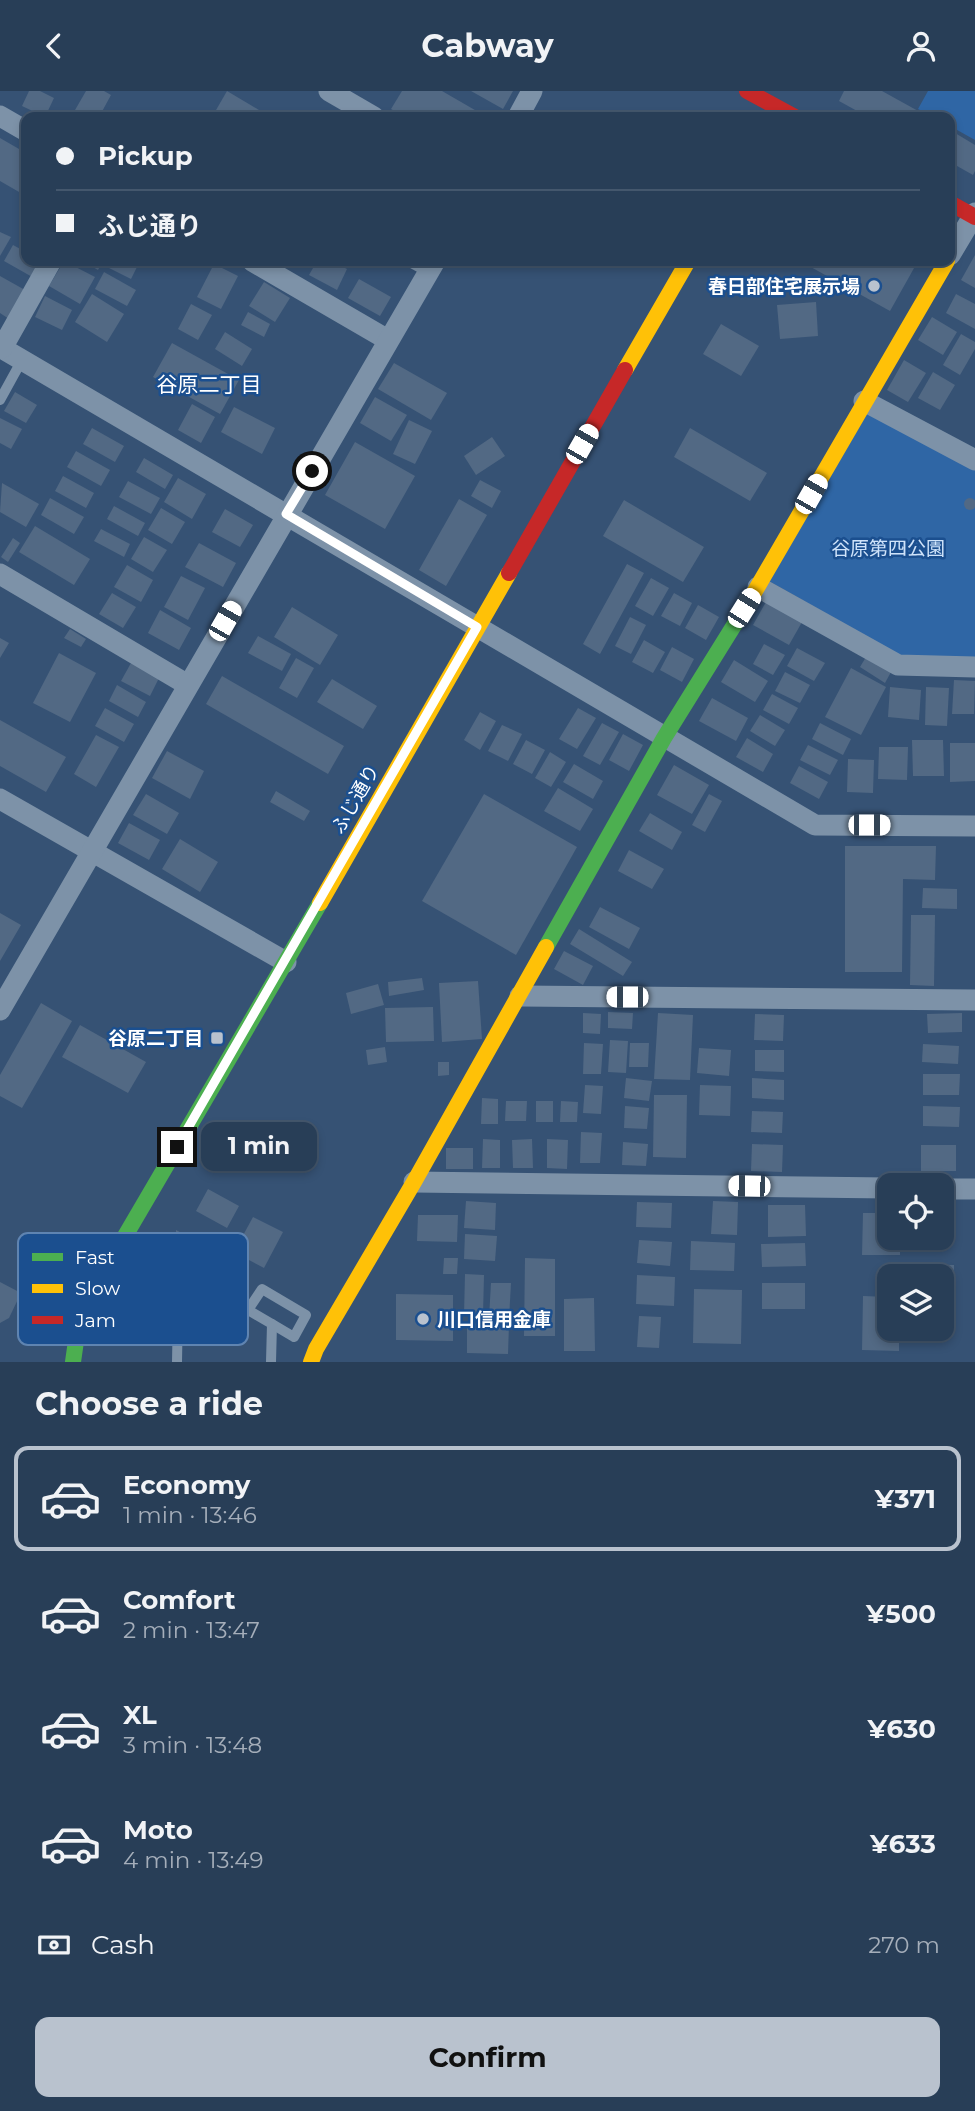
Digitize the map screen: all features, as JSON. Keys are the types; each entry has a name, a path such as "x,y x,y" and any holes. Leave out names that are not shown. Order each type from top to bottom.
{"street":[{"path":"329,91 365,112"},
{"path":"521,112 532,91"},
{"path":"747,91 773,112 785,91"},
{"path":"0,116 21,128"},
{"path":"955,206 974,215 955,247"},
{"path":"48,266 1,348 816,825 975,826"},
{"path":"261,266 387,340"},
{"path":"1,1006 431,266"},
{"name":"ふじ通り","path":"127,1233 286,962 685,266"},
{"path":"311,1362 664,738 758,587 944,266"},
{"path":"864,401 975,460"},
{"path":"0,574 188,685"},
{"path":"758,587 898,664 975,667"},
{"path":"0,799 286,962"},
{"path":"520,996 975,1000"},
{"path":"414,1182 877,1188"},
{"path":"954,1189 975,1189"}],"lane":[{"path":"0,400 22,360"},
{"path":"262,1289 306,1315 295,1337 248,1310 262,1289"},
{"path":"271,1362 272,1324"}],"green space":[{"path":"928,91 975,91 975,140 955,129 955,112 924,112 918,109"},
{"name":"谷原第四公園","path":"868,412 975,467 975,659 899,655 769,581"}],"building":[{"path":"29,91 40,91 54,98 47,112 35,112 22,106"},
{"path":"86,91 104,91 111,95 102,112 74,112"},
{"path":"227,91 262,112 215,112"},
{"path":"402,91 442,91 478,112 396,112 391,109"},
{"path":"471,91 513,91 503,109"},
{"path":"844,91 882,91 920,112 859,112 839,101"},
{"path":"955,133 975,145 973,175 955,165"},
{"path":"0,138 21,150 21,193 0,181"},
{"path":"0,232 11,237 0,256"},
{"path":"13,245 21,249 21,266 39,266 34,278 4,261"},
{"path":"975,255 975,288 961,280"},
{"path":"61,266 74,266 95,277 80,304 49,286"},
{"path":"110,266 138,266 131,279 109,268"},
{"path":"213,266 238,276 221,309 197,297"},
{"path":"314,266 341,266 347,269 337,290 309,275"},
{"name":"春日部住宅展示場","path":"809,266 915,266 890,311"},
{"path":"104,272 136,290 127,306 95,289"},
{"path":"0,276 25,290 9,319 0,313"},
{"path":"359,279 391,297 380,316 348,298"},
{"path":"264,282 290,298 275,322 249,306"},
{"path":"92,294 124,314 107,342 75,322"},
{"path":"956,294 975,304 975,329 946,313"},
{"path":"45,296 72,310 62,330 35,317"},
{"path":"816,302 818,336 780,339 777,305"},
{"path":"191,304 212,315 198,340 178,329"},
{"path":"248,312 270,324 264,337 241,325"},
{"path":"932,317 957,332 943,355 918,340"},
{"path":"721,324 759,346 741,376 703,354"},
{"path":"225,332 252,349 242,366 215,349"},
{"path":"961,334 975,342 975,349 960,375 943,365"},
{"path":"172,343 239,380 220,414 153,377"},
{"path":"904,360 926,373 908,402 887,390"},
{"path":"394,363 447,393 431,420 378,389"},
{"path":"933,372 955,385 940,410 918,398"},
{"path":"15,392 37,405 26,423 4,411"},
{"path":"375,397 407,415 391,441 360,423"},
{"path":"192,404 215,417 201,443 178,430"},
{"path":"234,407 275,428 262,454 221,432"},
{"path":"0,418 22,429 11,449 0,443"},
{"path":"409,420 432,431 415,464 393,454"},
{"path":"92,428 124,446 115,462 83,444"},
{"path":"690,428 767,473 750,501 674,457"},
{"path":"492,437 505,456 476,475 464,456"},
{"path":"355,442 415,476 385,529 325,495"},
{"path":"76,451 110,470 101,486 67,467"},
{"path":"144,458 173,475 165,489 136,472"},
{"path":"63,476 94,493 86,508 55,491"},
{"path":"178,478 206,494 192,519 164,502"},
{"path":"480,480 501,491 492,508 471,496"},
{"path":"128,481 160,498 151,514 119,497"},
{"path":"2,483 39,504 26,527 0,512"},
{"path":"50,498 84,517 74,534 41,515"},
{"path":"970,498 976,504 970,510 964,504"},
{"path":"459,499 487,515 446,586 419,570"},
{"path":"624,500 704,547 683,582 603,536"},
{"path":"114,506 145,523 138,536 107,519"},
{"path":"161,508 185,522 172,544 148,530"},
{"path":"225,509 253,525 240,547 212,532"},
{"path":"35,526 90,559 74,585 19,552"},
{"path":"101,529 130,544 124,557 94,541"},
{"path":"144,537 167,550 153,572 131,559"},
{"path":"13,538 20,543 8,562 1,557"},
{"path":"199,543 236,563 223,587 185,567"},
{"path":"627,564 644,573 600,654 583,644"},
{"path":"127,565 153,580 141,602 114,587"},
{"path":"181,576 205,588 188,620 164,607"},
{"path":"651,578 669,588 653,616 635,606"},
{"path":"112,593 136,607 123,628 99,614"},
{"path":"674,593 692,603 680,626 661,616"},
{"path":"766,602 802,622 789,645 753,625"},
{"path":"698,605 719,617 706,640 685,628"},
{"path":"292,607 338,635 320,665 274,637"},
{"path":"160,610 191,628 179,650 148,633"},
{"path":"630,617 646,625 631,654 615,646"},
{"path":"70,629 86,639 81,647 64,638"},
{"path":"258,636 291,654 282,671 248,653"},
{"path":"0,638 9,643 0,658"},
{"path":"644,640 665,652 653,673 632,662"},
{"path":"764,644 785,655 773,675 753,664"},
{"path":"672,647 694,659 682,682 660,670"},
{"path":"797,648 825,663 814,681 787,666"},
{"path":"59,653 96,673 70,722 33,703"},
{"path":"866,657 891,672 885,683 860,667"},
{"path":"296,658 314,668 297,698 279,688"},
{"path":"734,660 768,681 755,702 721,682"},
{"path":"131,663 159,678 150,696 121,681"},
{"path":"851,668 886,687 861,735 825,717"},
{"path":"785,672 810,685 800,703 775,691"},
{"path":"222,676 344,746 328,774 206,704"},
{"path":"332,679 377,706 363,729 317,702"},
{"path":"954,680 975,681 974,714 952,714"},
{"path":"117,685 146,702 138,717 109,701"},
{"path":"890,687 921,690 919,720 888,717"},
{"path":"926,687 949,688 947,726 925,725"},
{"path":"772,694 798,708 789,724 763,710"},
{"path":"712,698 748,718 736,741 699,721"},
{"path":"105,708 134,724 124,742 95,726"},
{"path":"578,708 596,718 577,749 559,739"},
{"path":"480,712 496,721 480,750 464,740"},
{"path":"760,715 785,730 775,746 750,731"},
{"path":"0,720 66,757 46,792 0,766"},
{"path":"602,723 619,732 600,765 583,756"},
{"path":"820,723 851,739 843,755 812,739"},
{"path":"502,725 522,734 508,761 488,751"},
{"path":"623,734 643,745 629,771 609,760"},
{"path":"96,735 119,747 96,787 74,774"},
{"path":"747,738 773,754 763,772 736,757"},
{"path":"526,740 545,750 532,774 513,764"},
{"path":"912,740 943,740 944,776 913,776"},
{"path":"950,743 975,743 975,781 950,782"},
{"path":"808,745 838,760 830,775 800,760"},
{"path":"879,747 908,747 907,780 878,779"},
{"path":"167,751 204,771 190,799 152,778"},
{"path":"550,752 566,762 551,787 535,778"},
{"path":"848,759 874,760 873,793 847,792"},
{"path":"574,764 603,781 593,799 563,782"},
{"path":"674,765 709,785 692,814 657,795"},
{"path":"799,766 828,782 819,799 790,783"},
{"path":"558,788 593,809 580,831 544,811"},
{"path":"276,791 310,811 304,821 270,802"},
{"path":"146,794 179,813 167,834 133,815"},
{"path":"484,794 577,847 516,955 422,901"},
{"path":"709,794 722,801 705,832 692,825"},
{"path":"650,813 682,832 672,850 639,831"},
{"path":"129,823 160,840 149,860 118,843"},
{"path":"180,839 218,862 200,892 162,869"},
{"path":"845,846 936,846 935,880 903,879 902,972 845,972"},
{"path":"629,850 664,869 652,889 618,871"},
{"path":"923,888 957,889 957,909 922,908"},
{"path":"600,907 640,928 629,949 589,927"},
{"path":"0,913 21,925 0,961"},
{"path":"911,915 935,915 934,986 910,985"},
{"path":"579,929 632,962 623,976 570,944"},
{"path":"564,951 593,966 583,985 554,969"},
{"path":"422,978 424,990 389,996 388,982"},
{"path":"478,981 482,1039 442,1042 439,983"},
{"path":"378,984 384,1005 351,1014 346,993"},
{"path":"41,1003 72,1021 22,1108 0,1096 0,1075"},
{"path":"433,1007 434,1041 386,1042 385,1008"},
{"path":"608,1012 633,1013 632,1029 608,1028"},
{"path":"583,1013 601,1014 600,1034 583,1033"},
{"path":"658,1013 693,1015 690,1080 654,1079"},
{"path":"962,1013 962,1032 928,1033 927,1014"},
{"path":"755,1014 784,1015 783,1041 754,1040"},
{"path":"80,1025 146,1062 128,1093 62,1057"},
{"path":"610,1040 628,1041 626,1073 608,1072"},
{"path":"584,1043 603,1044 601,1074 583,1074"},
{"path":"630,1043 649,1043 648,1067 629,1067"},
{"path":"923,1044 959,1046 958,1064 922,1062"},
{"path":"385,1047 387,1062 368,1065 366,1050"},
{"path":"699,1048 731,1050 729,1076 697,1073"},
{"path":"755,1050 784,1050 784,1072 755,1071"},
{"path":"438,1062 449,1062 449,1075 438,1076"},
{"path":"923,1074 960,1074 959,1095 923,1095"},
{"path":"626,1078 652,1081 649,1101 624,1098"},
{"path":"752,1078 784,1080 784,1100 752,1098"},
{"path":"585,1085 603,1086 601,1114 583,1113"},
{"path":"700,1085 731,1086 730,1116 699,1115"},
{"path":"654,1095 687,1095 686,1158 653,1157"},
{"path":"482,1098 498,1099 498,1124 481,1124"},
{"path":"506,1101 527,1101 526,1121 505,1121"},
{"path":"536,1101 553,1101 553,1122 536,1122"},
{"path":"561,1101 578,1102 577,1122 560,1122"},
{"path":"625,1106 649,1108 647,1129 624,1128"},
{"path":"923,1106 960,1107 959,1127 923,1126"},
{"path":"752,1111 783,1112 782,1133 751,1132"},
{"path":"581,1132 602,1133 600,1163 580,1163"},
{"path":"483,1139 500,1140 500,1168 482,1168"},
{"path":"532,1139 533,1168 513,1168 512,1140"},
{"path":"547,1139 568,1140 567,1169 547,1168"},
{"path":"623,1142 648,1144 646,1166 622,1165"},
{"path":"752,1144 783,1145 782,1172 751,1171"},
{"path":"921,1145 956,1145 956,1171 921,1171"},
{"path":"446,1148 473,1148 473,1169 446,1169"},
{"path":"208,1189 239,1206 227,1228 196,1211"},
{"path":"466,1201 496,1203 495,1230 464,1228"},
{"path":"713,1201 738,1202 737,1235 711,1234"},
{"path":"637,1202 672,1203 671,1228 636,1227"},
{"path":"768,1205 805,1205 806,1236 768,1237"},
{"path":"863,1213 877,1213 877,1250 900,1250 900,1255 862,1255"},
{"path":"418,1215 458,1215 457,1242 417,1241"},
{"path":"253,1217 283,1232 264,1268 248,1259 248,1233 244,1233"},
{"path":"465,1234 497,1236 495,1261 464,1259"},
{"path":"639,1240 672,1242 670,1266 637,1263"},
{"path":"691,1241 735,1243 734,1271 690,1270"},
{"path":"805,1243 806,1266 762,1267 761,1244"},
{"path":"444,1258 458,1258 457,1274 443,1274"},
{"path":"525,1258 555,1259 555,1336 524,1336"},
{"path":"465,1274 484,1275 483,1315 464,1315"},
{"path":"637,1275 675,1277 674,1306 636,1304"},
{"path":"0,1282 18,1291 18,1299 9,1318 0,1323"},
{"path":"491,1283 511,1283 509,1319 489,1318"},
{"path":"762,1283 805,1283 805,1309 762,1309"},
{"path":"694,1289 742,1290 741,1344 693,1343"},
{"path":"396,1294 453,1295 453,1341 396,1340"},
{"path":"863,1296 877,1297 877,1341 899,1341 899,1351 862,1350"},
{"path":"594,1298 595,1351 564,1351 564,1299"},
{"path":"639,1316 661,1317 659,1348 637,1347"},
{"path":"467,1323 509,1324 508,1354 467,1353"}],"traffic: fast":[{"path":"546,947 664,738 751,598"},
{"path":"127,1233 320,903"},
{"path":"73,1362 75,1345"}],"traffic: slow":[{"path":"625,370 685,266"},
{"path":"751,598 944,266"},
{"path":"320,903 509,573"},
{"path":"311,1362 546,947"}],"traffic: jam":[{"path":"747,91 786,112"},
{"path":"955,206 975,217"},
{"path":"509,573 625,370"}],"place":[{"name":"春日部住宅展示場","path":"874,286"},
{"name":"谷原二丁目","path":"217,1038"},
{"name":"川口信用金庫","path":"423,1319"}],"district":[{"name":"谷原二丁目","path":"209,384"}],"route":[{"path":"177,1147 477,627 286,514 312,471"}]}
